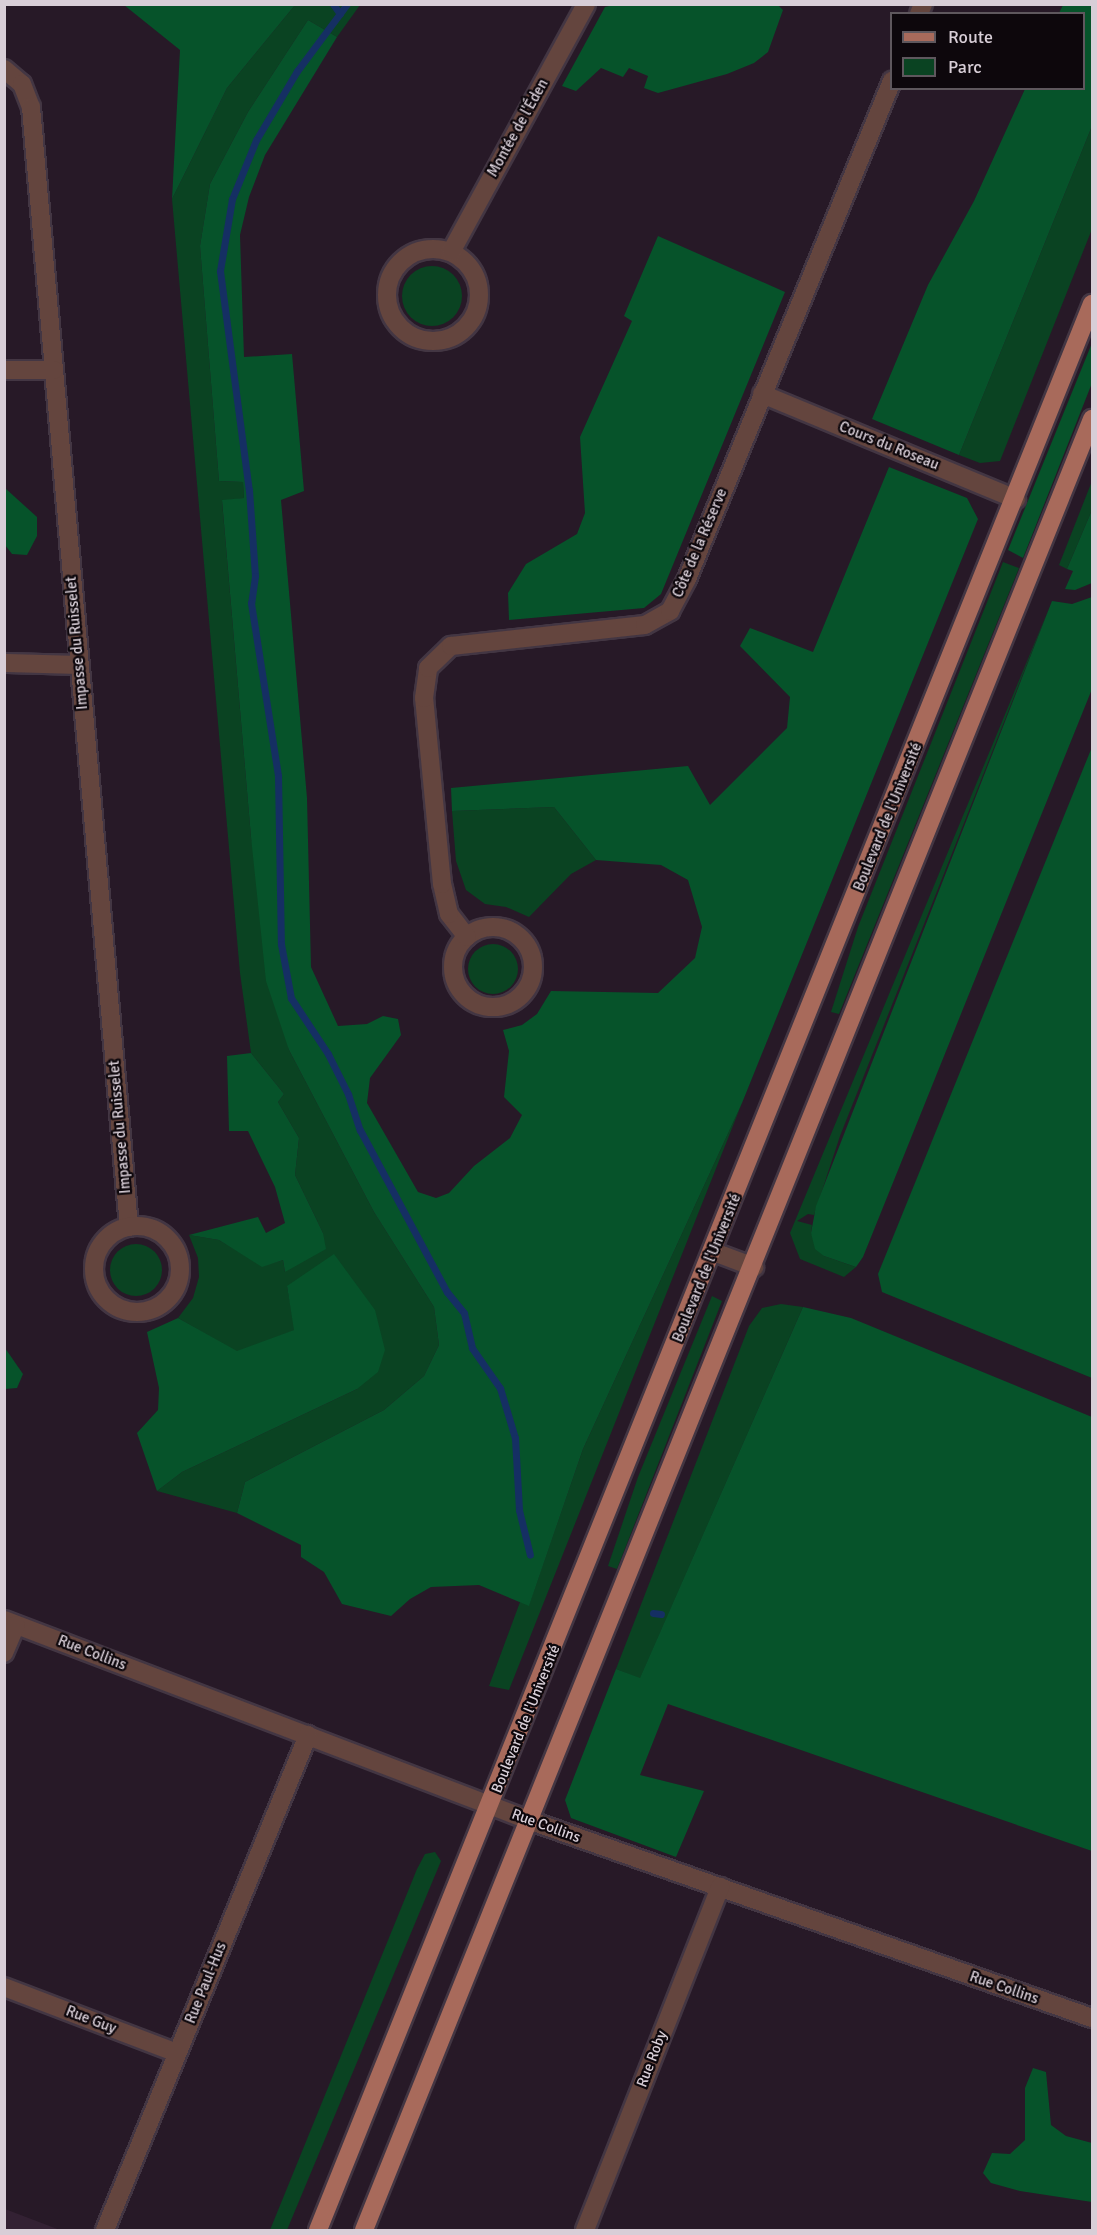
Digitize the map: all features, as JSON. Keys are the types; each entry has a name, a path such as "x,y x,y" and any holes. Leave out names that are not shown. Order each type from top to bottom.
{"main road":[{"name":"Boulevard de l'Université","path":"318,2230 492,1806 1092,304"},
{"path":"364,2230 754,1267 1092,419"}],"street":[{"name":"Montée de l'Éden","path":"451,252 586,4"},
{"name":"Impasse du Ruisselet","path":"4,69 22,84 31,107 129,1227"},
{"name":"Côte de la Réserve","path":"466,937 449,914 442,884 424,698 428,668 451,646 645,625 670,611 687,579 890,83"},
{"path":"436,249 451,252 474,273 479,305 462,332 432,342 416,339 403,331 388,306 390,278 408,256 436,249"},
{"path":"4,370 54,370"},
{"name":"Cours du Roseau","path":"762,394 1016,499"},
{"path":"4,663 79,665"},
{"path":"491,927 505,929 522,940 532,957 533,970 522,995 499,1007 474,1003 464,995 453,972 454,959 466,937 491,927"},
{"path":"142,1226 167,1239 179,1263 179,1277 166,1301 140,1312 112,1305 95,1282 93,1268 100,1247 115,1232 129,1227 142,1226"},
{"path":"714,1252 754,1267"},
{"path":"4,1653 10,1623"},
{"name":"Rue Collins","path":"10,1623 531,1821 1092,2018"},
{"name":"Rue Paul-Hus","path":"105,2230 308,1735"},
{"name":"Rue Roby","path":"585,2230 720,1887"},
{"name":"Rue Guy","path":"4,1987 177,2053"}],"shaded area":[{"path":"5,2209 60,2230 5,2230"}],"green space":[{"path":"777,4 783,10 768,52 754,63 727,74 658,93 644,88 648,76 629,68 623,77 601,68 576,91 562,86 605,7 613,5"},
{"path":"124,5 295,5 227,88 172,199 180,50"},
{"path":"295,5 360,5 337,37 308,20 248,112 210,184 200,246 219,481 243,482 244,498 222,501 251,837 289,1050 374,1212 434,1307 439,1345 424,1376 384,1410 245,1482 237,1513 157,1491 182,1472 357,1389 287,1286 295,1330 237,1352 178,1318 193,1298 199,1277 198,1258 189,1235 219,1240 262,1266 283,1260 285,1272 323,1233 295,1175 299,1138 278,1102 284,1094 251,1053 240,973 172,199 227,88"},
{"path":"1063,5 1092,5 1092,126 959,455 872,419 928,285 974,201 1025,90 1085,90 1085,12 1060,12"},
{"path":"308,20 337,37 265,155 249,197 240,235 244,357 292,354 304,491 281,500 307,798 311,967 338,1026 367,1024 383,1016 398,1019 401,1035 370,1078 367,1103 418,1192 436,1198 449,1193 474,1166 510,1138 522,1115 504,1097 509,1051 503,1030 522,1025 537,1014 551,991 658,993 695,958 702,927 688,880 661,865 596,860 554,807 452,811 451,788 688,766 710,805 787,728 790,697 740,646 750,628 813,652 889,467 967,498 978,519 742,1103 583,1449 529,1606 479,1585 431,1587 410,1599 391,1616 342,1604 324,1572 301,1557 301,1545 237,1513 245,1482 384,1410 424,1376 439,1345 434,1307 374,1212 289,1050 266,981 251,837 222,500 244,498 243,482 219,481 200,246 210,184 248,112"},
{"path":"1092,126 1092,229 1000,461 980,463 959,455"},
{"path":"658,236 785,292 661,594 644,608 509,620 508,593 526,564 577,534 585,513 580,437 632,321 624,316"},
{"path":"432,266 453,275 462,296 453,317 432,326 411,317 402,296 411,275"},
{"path":"1092,343 1092,383 1023,558 1008,550"},
{"path":"1092,481 1092,510 1067,569 1059,565"},
{"path":"5,488 37,517 37,536 27,555 12,554 5,545"},
{"path":"1092,510 1092,583 1075,590 1065,589 1073,571 1067,569"},
{"path":"1003,562 1019,568 839,1014 831,1012 858,927"},
{"path":"1092,597 1092,689 863,1257 856,1267 824,1256 815,1249 811,1233 816,1206 1052,601 1072,604"},
{"path":"1052,601 840,1136 814,1215 808,1214 797,1221 812,1225 811,1233 824,1256 856,1267 844,1277 800,1259 790,1233"},
{"path":"1092,747 1092,1378 882,1292 878,1274"},
{"path":"554,807 596,860 571,874 529,917 506,907 485,904 466,890 456,861 452,811"},
{"path":"493,944 507,948 514,955 518,969 514,983 507,990 493,994 479,990 472,983 468,969 472,955 479,948"},
{"path":"251,1053 284,1094 278,1102 299,1138 295,1175 323,1233 326,1249 285,1272 283,1260 262,1267 219,1240 189,1235 258,1217 266,1233 285,1223 275,1187 248,1131 229,1131 227,1056"},
{"path":"742,1103 509,1690 489,1686 520,1602 529,1605 583,1449"},
{"path":"136,1244 150,1248 158,1256 162,1270 158,1284 150,1292 136,1296 122,1292 114,1284 110,1270 114,1256 122,1248"},
{"path":"334,1254 375,1310 385,1350 378,1372 357,1389 182,1472 157,1491 137,1433 158,1410 159,1388 147,1332 178,1318 237,1351 294,1330 287,1286"},
{"path":"712,1296 722,1301 617,1569 608,1566 638,1477"},
{"path":"781,1304 803,1307 640,1679 616,1669 749,1326 762,1308"},
{"path":"803,1307 851,1318 1092,1417 1092,1851 668,1704 640,1775 704,1791 676,1857 571,1818 565,1800 616,1669 640,1678"},
{"path":"5,1348 23,1374 17,1388 5,1389"},
{"path":"435,1852 441,1861 287,2230 270,2230 417,1869 425,1854"},
{"path":"1033,2068 1046,2072 1051,2125 1066,2136 1092,2143 1092,2202 1020,2191 991,2183 983,2173 992,2153 1010,2154 1025,2140 1025,2088"}],"waterway":[{"path":"333,4 340,14"},
{"path":"347,4 297,71 256,140 232,199 220,271 249,490 255,576 251,603 278,776 281,944 291,998 328,1054 348,1094 360,1130 447,1292 464,1313 472,1348 500,1388 515,1438 519,1510 530,1555"},
{"path":"653,1613 661,1614"}]}
